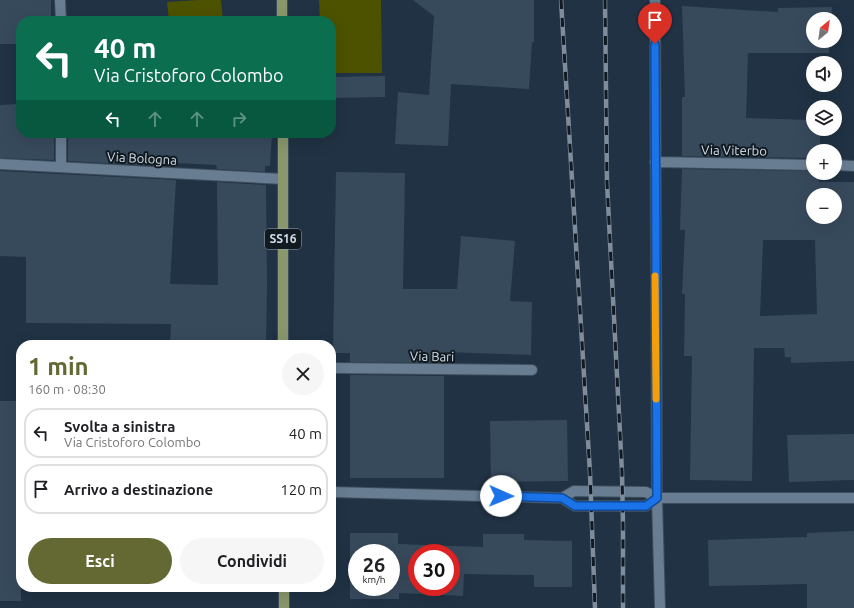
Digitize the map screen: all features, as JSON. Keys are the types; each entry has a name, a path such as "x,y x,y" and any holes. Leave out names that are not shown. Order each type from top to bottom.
{"main road":[{"path":"282,0 282,16"},
{"name":"SS16","path":"283,138 283,340"},
{"path":"284,592 284,608"}],"street":[{"path":"60,0 61,16"},
{"path":"655,0 657,498 660,608"},
{"path":"61,138 61,167"},
{"name":"Via Viterbo","path":"655,162 806,165"},
{"name":"Via Bologna","path":"0,164 283,179"},
{"path":"842,165 854,166"},
{"name":"Via Bari","path":"336,368 532,370"},
{"path":"562,498 574,491 646,492 657,498 854,498"},
{"path":"336,492 562,498 575,506 646,506 657,498"}],"shaded area":[{"path":"221,0 223,16 168,16 167,2"},
{"path":"319,0 381,0 382,73 336,73 336,16 320,16"}],"building":[{"path":"0,0 51,0 51,16 16,16 16,44 0,44"},
{"path":"413,0 534,0 534,42 532,42 529,89 451,84 448,146 395,144 398,92 429,95 434,16"},
{"path":"682,6 778,12 778,8 832,7 832,12 806,12 806,48 829,48 829,53 748,53 746,118 806,120 806,136 820,136 820,144 806,144 806,158 682,156 682,97 685,97"},
{"path":"385,76 385,97 336,98 336,77"},
{"path":"16,104 16,138 54,138 54,160 0,158 0,105"},
{"path":"68,138 272,138 270,166 265,166 265,172 217,169 216,165 177,163 177,167 68,161"},
{"path":"682,169 806,171 806,180 819,180 819,182 854,182 854,361 791,363 791,357 785,357 784,348 754,348 752,481 690,480 692,356 684,356 685,294 682,294 685,230 680,230","holes":["763,240 815,240 817,314 760,316"]},
{"path":"0,171 176,180 170,284 218,285 217,182 266,185 266,340 170,340 171,324 26,323 26,257 0,256"},
{"path":"336,172 405,173 403,289 457,289 461,236 515,241 510,301 532,302 531,355 444,352 444,363 350,362 350,353 336,353 336,340 333,340"},
{"path":"350,375 444,376 444,478 350,478"},
{"path":"0,401 16,401 16,592 21,592 21,601 0,601"},
{"path":"567,420 568,481 491,482 490,421"},
{"path":"854,434 854,480 789,482 787,435"},
{"path":"854,531 854,608 807,608 807,584 709,586 708,540 807,537 807,533"},
{"path":"350,533 398,533 398,544 350,544"},
{"path":"483,534 524,534 524,540 572,541 572,587 534,587 534,575 464,574 463,596 460,596 460,546 483,547"},
{"path":"400,544 408,544 408,593 400,593"},
{"path":"350,596 399,596 399,599 350,599"}],"railway":[{"path":"561,0 590,473 595,608"},
{"path":"605,0 607,183 622,472 623,608"}],"slow traffic":[{"path":"655,276 656,399"}],"route":[{"path":"501,496 562,498 575,506 646,506 657,498 655,44"}]}
